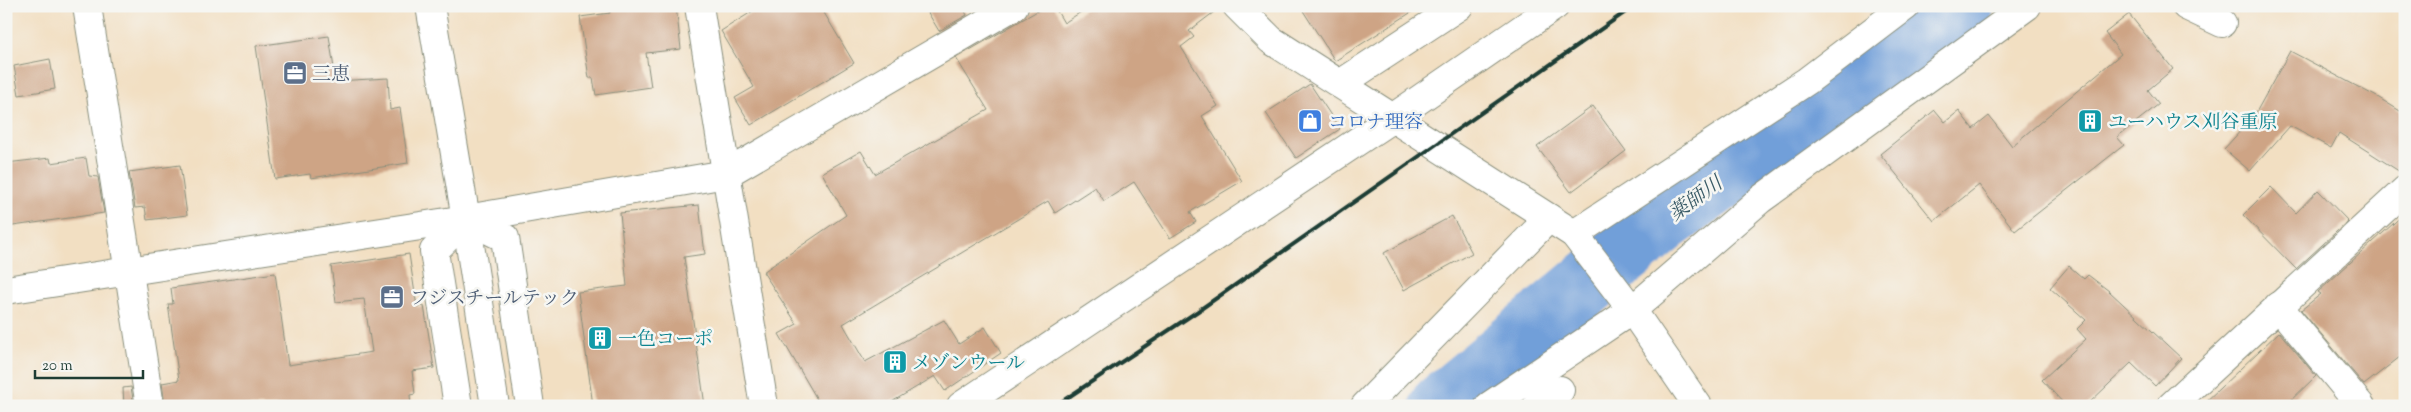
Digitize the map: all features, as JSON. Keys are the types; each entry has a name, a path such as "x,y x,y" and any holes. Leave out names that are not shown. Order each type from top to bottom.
{"street":[{"path":"88,6 150,406"},
{"path":"430,6 495,406"},
{"path":"699,6 764,406"},
{"path":"6,290 466,219 726,174 1014,6"},
{"path":"1237,6 1271,40 1574,234 1632,310 1698,406"},
{"path":"1340,84 1459,6"},
{"path":"961,406 1392,119 1555,6"},
{"path":"1574,234 1807,81 1906,6"},
{"path":"1489,406 1632,310 1761,199 2027,6"},
{"path":"2186,6 2222,23"},
{"path":"2171,406 2405,190"},
{"path":"1365,406 1549,218"},
{"path":"458,406 434,252 466,219"},
{"path":"466,219 505,238 530,406"},
{"path":"2278,306 2361,406"},
{"path":"1537,406 1560,390"}],"building":[{"path":"676,6 681,49 646,53 651,87 596,95 593,78 589,78 580,17 610,13 609,8"},
{"path":"761,6 820,6 854,63 751,125 735,98 754,87 721,31"},
{"path":"924,6 962,6 967,15 939,31"},
{"path":"1046,6 1054,6 1064,23 1090,6 1222,6 1189,31 1194,37 1181,47 1218,106 1202,116 1242,181 1190,212 1196,222 1170,238 1134,182 1104,201 1095,187 1055,213 1048,201 843,324 865,362 944,320 959,344 985,327 1001,353 945,391 935,376 885,406 821,406 779,334 797,324 763,272 846,215 822,173 861,151 875,174 988,110 956,58"},
{"path":"1300,6 1421,6 1335,61"},
{"name":"ユーハウス刈谷重原","path":"2129,14 2173,69 2148,90 2159,104 2117,137 2124,145 2015,231 1979,185 1934,221 1880,154 1935,110 1945,122 1959,111 1973,129 1989,116 2012,146 2121,54 2105,33"},
{"path":"329,36 336,81 388,78 390,110 400,108 408,163 311,178 310,174 275,179 256,46"},
{"path":"2290,51 2379,98 2405,114 2405,175 2339,133 2331,148 2290,126 2250,171 2224,149 2254,116"},
{"path":"50,59 55,89 19,95 14,66"},
{"path":"1310,84 1340,129 1296,158 1266,113"},
{"path":"1593,106 1626,151 1571,192 1537,147"},
{"path":"50,158 51,163 86,158 89,176 98,177 104,213 6,227 6,163"},
{"path":"180,165 187,215 147,220 145,207 135,208 129,172"},
{"path":"2271,187 2296,213 2318,190 2348,221 2296,269 2243,215"},
{"path":"699,205 705,254 684,257 705,406 593,406 578,292 627,286 620,213"},
{"path":"2405,213 2405,353 2364,385 2301,310 2321,294 2318,292"},
{"path":"1452,216 1472,253 1404,290 1384,253"},
{"path":"409,254 417,307 424,306 434,368 412,371 415,394 410,395 411,406 165,406 162,383 179,380 168,304 173,304 171,288 275,273 288,365 372,352 364,299 336,302 331,266"},
{"path":"2069,266 2084,279 2088,275 2109,291 2181,358 2155,386 2131,363 2086,406 2066,406 2042,380 2086,339 2077,329 2086,320 2050,288"},
{"path":"2279,332 2316,376 2285,406 2201,406"},
{"path":"131,387 134,406 124,406 123,388"}],"waterway":[{"name":"薬師川","path":"1441,406 1664,220 1962,6"}],"railway":[{"path":"1055,406 1198,311 1634,6"}],"place":[{"name":"三恵","path":"295,73"},
{"name":"コロナ理容","path":"1310,121"},
{"name":"ユーハウス刈谷重原","path":"2090,121"},
{"name":"フジスチールテック","path":"392,297"},
{"name":"一色コーポ","path":"600,338"},
{"name":"メゾンウール","path":"895,362"}]}
